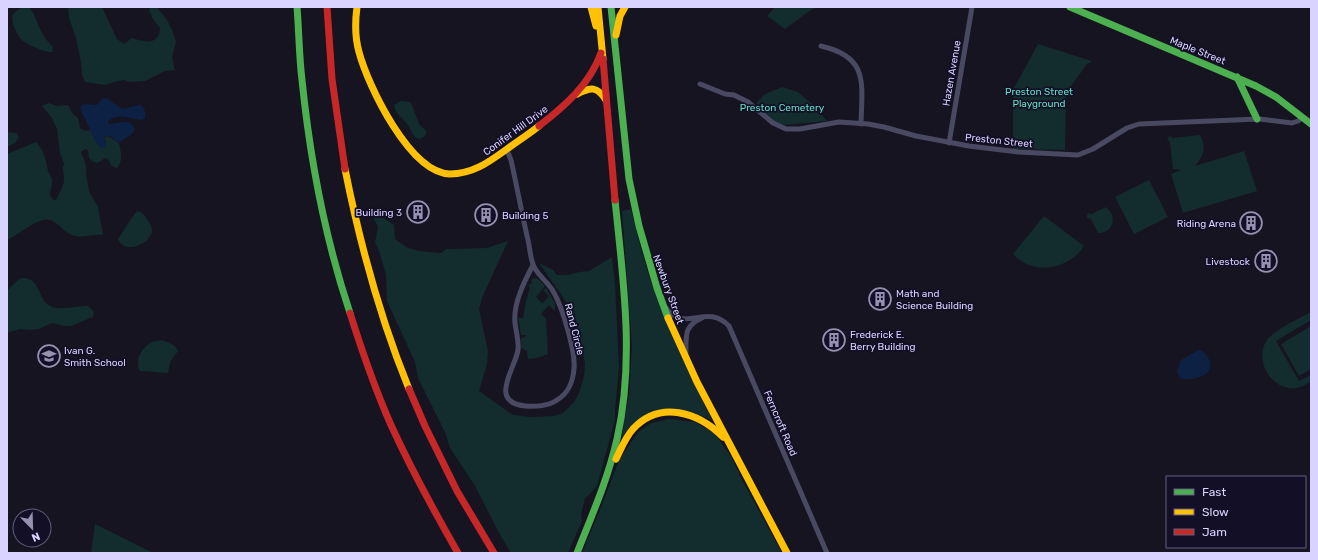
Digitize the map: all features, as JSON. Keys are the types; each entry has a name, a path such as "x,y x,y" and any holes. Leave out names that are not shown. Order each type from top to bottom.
{"main road":[{"path":"297,7 300,65 307,130 316,187 346,305 365,361 394,432 452,553"},
{"path":"328,7 332,76 341,150 356,224 375,296 394,350 422,419 455,487 494,552"},
{"name":"Conifer Hill Drive","path":"357,7 356,29 359,52 367,74 395,130 425,165 437,172 466,172 483,166 519,142 575,95 596,68 602,49"},
{"path":"591,7 602,49"},
{"path":"598,7 628,350 620,427 612,461 602,492"},
{"name":"Newbury Street","path":"611,7 622,120 631,189 643,244 662,303 686,357 787,553"},
{"path":"615,46 620,16 625,7"},
{"name":"Maple Street","path":"1070,7 1237,77 1270,94 1311,124"},
{"path":"1237,77 1257,119"},
{"name":"Conifer Hill Drive","path":"575,95 585,90 596,88 600,90 607,100"},
{"path":"576,553 622,446 630,434 646,419 661,413 672,412 683,412 694,416 721,434 736,456"},
{"path":"419,483 458,553"}],"street":[{"name":"Hazen Avenue","path":"949,143 972,7"},
{"path":"821,46 835,49 843,53 848,56 857,67 862,85 862,124"},
{"name":"Preston Street","path":"700,84 748,102 773,123 786,129 839,122 862,124 884,127 949,143 1019,152 1078,155 1098,146 1127,128 1139,124 1257,119 1292,122 1298,121 1302,118"},
{"path":"507,150 511,160 532,254 533,265"},
{"name":"Rand Circle","path":"533,265 553,290 558,300 568,334 574,369 571,384 561,398 547,404 528,406 514,403 507,395 505,390 506,383 518,351 518,338 515,322 516,310 522,289 533,265"},
{"name":"Ferncroft Road","path":"662,303 672,315 678,319 682,320 714,317 729,326 827,553"},
{"path":"686,357 685,336 688,329 694,322 704,317"}],"green space":[{"path":"22,7 29,7 31,10 42,33 53,47 52,52 36,48 19,37 14,26 12,16"},
{"path":"68,7 102,7 117,39 124,44 132,38 141,41 150,41 157,38 160,28 153,19 149,10 151,7 157,7 167,20 176,42 172,57 175,70 165,71 145,81 129,82 124,80 105,85 85,82 82,75 76,38 69,18"},
{"path":"775,7 817,7 785,29 767,16"},
{"name":"Preston Street Playground","path":"1038,44 1092,61 1087,64 1066,93 1065,150 1013,149 1013,90"},
{"name":"Preston Cemetery","path":"782,87 798,92 813,105 827,121 774,126 757,107 757,102 765,94"},
{"path":"401,101 410,102 412,105 419,124 426,131 424,137 419,139 414,136 407,124 397,113 394,105"},
{"path":"49,103 57,106 68,105 72,113 78,118 80,128 85,131 90,130 99,146 106,143 104,138 108,136 119,143 121,158 120,164 116,168 111,165 108,159 105,158 99,162 95,162 89,158 88,150 85,149 81,152 86,165 89,191 98,207 103,235 72,235 55,222 43,220 35,223 7,240 7,154 36,142 43,152 48,171 52,179 50,195 54,200 56,200 61,190 64,179 64,164 60,153 57,129 52,118 42,106"},
{"path":"7,132 16,133 19,137 15,143 7,147"},
{"path":"1200,135 1204,148 1200,159 1195,166 1244,151 1257,191 1183,213 1171,174 1181,170 1173,169 1170,142 1167,139 1170,136 1173,138"},
{"path":"1149,180 1168,217 1134,234 1115,197"},
{"path":"1106,207 1112,214 1113,222 1108,230 1098,233 1091,219 1087,218 1087,215"},
{"path":"369,209 394,225 395,239 406,247 418,251 442,253 446,249 487,248 508,241 482,298 479,309 488,351 487,364 479,391 513,415 530,417 554,416 563,413 574,402 579,393 584,376 585,363 574,313 539,263 553,270 557,275 567,275 589,271 612,257 615,284 619,368 615,420 597,486 585,498 581,514 582,521 568,553 511,553 499,533 475,486 450,448 445,432 418,378 415,362 387,301 386,275 375,242 378,227"},
{"path":"631,209 644,260 656,297 679,351 712,420 692,412 665,410 621,440 629,394 632,347 622,211"},
{"path":"137,211 144,214 150,224 152,230 151,235 138,246 126,247 121,244 118,239"},
{"path":"1044,216 1084,246 1077,254 1060,265 1040,267 1030,265 1021,261 1013,254"},
{"path":"22,278 33,281 43,299 50,306 63,308 88,306 94,312 93,317 71,326 52,323 39,329 20,329 7,333 7,291"},
{"path":"533,278 538,279 545,286 536,297 543,303 549,296 543,290 546,288 555,303 555,311 549,305 541,314 546,319 548,354 537,358 528,359 527,351 521,348 521,338 525,337 526,335 521,335 518,318 523,318 530,287 527,284 530,285"},
{"path":"1311,312 1311,320 1276,341 1299,381 1311,375 1311,381 1304,385 1297,388 1288,388 1273,380 1267,373 1262,356 1263,348 1270,336 1275,332"},
{"path":"1311,326 1311,369 1299,376 1281,344"},
{"path":"162,340 173,345 178,351 170,362 168,373 140,371 138,363 142,350 152,342"},
{"path":"669,419 695,422 715,434 732,458 741,478 782,553 582,553 619,460 638,432 651,423"},
{"path":"95,524 153,553 91,553"}],"water":[{"path":"103,98 108,99 122,109 140,105 144,109 145,118 142,120 120,116 112,118 108,121 109,124 127,122 133,126 135,130 132,134 119,143 110,136 106,136 104,138 106,147 101,148 95,140 80,107 84,104 97,105"},
{"path":"1199,350 1204,352 1209,359 1209,371 1198,378 1180,378 1177,371 1181,360"}],"traffic: fast":[{"path":"297,7 305,110 314,169 333,256 350,313"},
{"path":"611,7 629,179 639,226 657,288 668,318"},
{"path":"1070,7 1256,86 1276,97 1311,124"},
{"path":"1237,77 1257,119"},
{"path":"577,553 609,468 617,439 622,409 625,379 626,320 615,200"}],"traffic: slow":[{"path":"357,7 356,30 358,47 371,85 381,105 406,144 420,159 435,170 450,174 473,170 494,158 539,126"},
{"path":"591,7 596,26"},
{"path":"598,7 603,59"},
{"path":"616,35 620,16 625,7"},
{"path":"577,94 593,89 600,92 606,100"},
{"path":"345,169 364,253 380,308 409,389"},
{"path":"668,318 697,382 787,553"},
{"path":"616,459 630,432 644,420 655,414 667,412 691,416 713,428 723,437"}],"traffic: jam":[{"path":"327,7 332,79 345,169"},
{"path":"539,126 576,94 590,75 601,53"},
{"path":"603,59 615,200"},
{"path":"350,313 369,370 391,425 423,490 458,553"},
{"path":"409,389 425,426 457,491 494,553"}],"place":[{"name":"Building 3","path":"418,212"},
{"name":"Building 5","path":"486,215"},
{"name":"Riding Arena","path":"1251,223"},
{"name":"Livestock","path":"1266,261"},
{"name":"Math and Science Building","path":"880,299"},
{"name":"Frederick E. Berry Building","path":"834,340"},
{"name":"Ivan G. Smith School","path":"49,356"}]}
